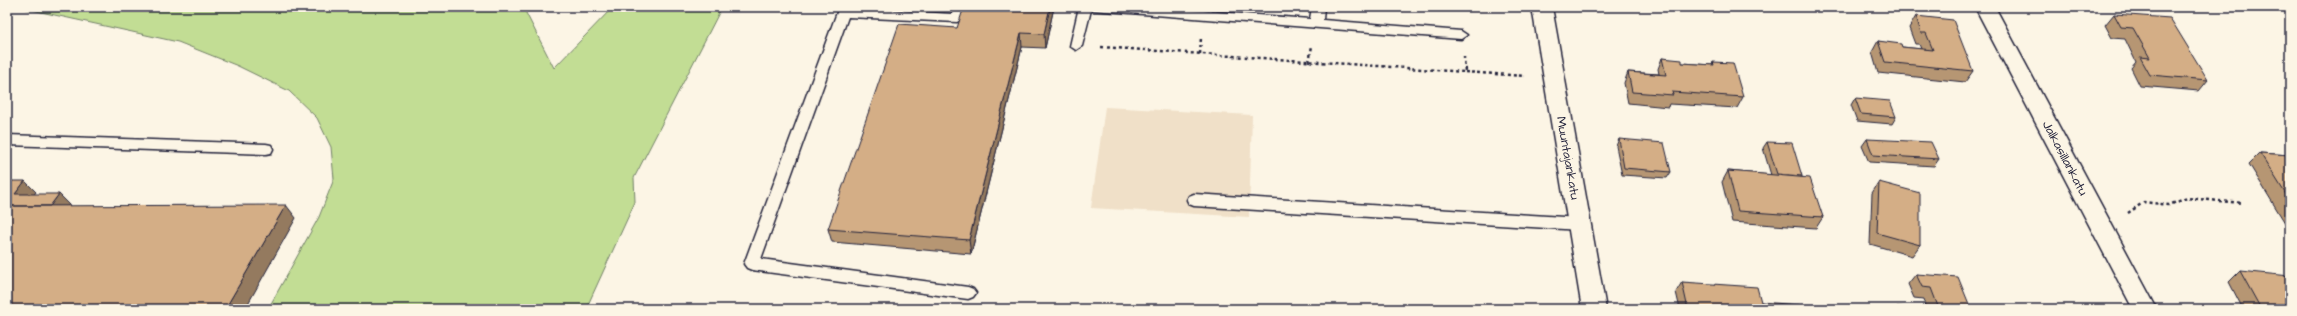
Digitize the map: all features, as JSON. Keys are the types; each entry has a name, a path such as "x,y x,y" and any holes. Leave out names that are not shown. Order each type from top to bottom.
{"street":[{"name":"Muuntajankatu","path":"1542,7 1594,309"},
{"name":"Jalkasillankatu","path":"1985,7 2145,309"}],"lane":[{"path":"960,7 957,18 844,10 752,264 968,293"},
{"path":"1076,46 1085,7"},
{"path":"1095,7 1461,35"},
{"path":"1316,23 1318,7"},
{"path":"7,140 266,149"},
{"path":"1194,200 1580,224"}],"path":[{"path":"1461,35 1465,72"},
{"path":"1076,46 1554,78"},
{"path":"2124,216 2144,202 2169,204 2187,198 2242,202"}],"shaded area":[{"path":"1105,107 1252,115 1249,217 1091,208"}],"green space":[{"path":"18,7 523,7 554,68 613,7 722,7 634,178 635,202 586,309 268,309 319,217 334,179 331,147 317,118 289,91 238,66 178,42"}],"building":[{"path":"964,7 1050,7 1044,34 1021,33 969,240 828,229 899,24 957,28"},
{"path":"2114,14 2170,18 2208,80 2150,75 2140,57 2150,58 2133,28 2121,27"},
{"path":"1916,16 1953,20 1973,71 1885,62 1878,41 1901,44 1902,47 1933,50 1926,33 1921,33"},
{"path":"1662,58 1682,60 1682,63 1714,65 1713,62 1733,63 1743,97 1672,92 1673,95 1632,92 1628,72 1666,75"},
{"path":"1855,98 1890,101 1896,117 1861,114"},
{"path":"1619,139 1664,143 1671,172 1624,168"},
{"path":"1867,139 1931,142 1939,159 1873,155"},
{"path":"1767,142 1792,143 1802,176 1777,174"},
{"path":"2260,153 2290,155 2290,201"},
{"path":"1728,171 1810,178 1823,217 1738,211"},
{"path":"7,181 25,181 15,194 59,194 50,206 7,206"},
{"path":"1879,182 1920,193 1920,245 1877,233"},
{"path":"286,205 225,309 7,309 7,206"},
{"path":"2240,271 2290,276 2290,309 2261,309"},
{"path":"1916,274 1958,277 1971,309 1939,309 1931,288 1922,287"},
{"path":"1682,282 1757,287 1761,302 1799,305 1800,309 1688,309"},
{"path":"1897,307 1924,309 1898,309"}]}
